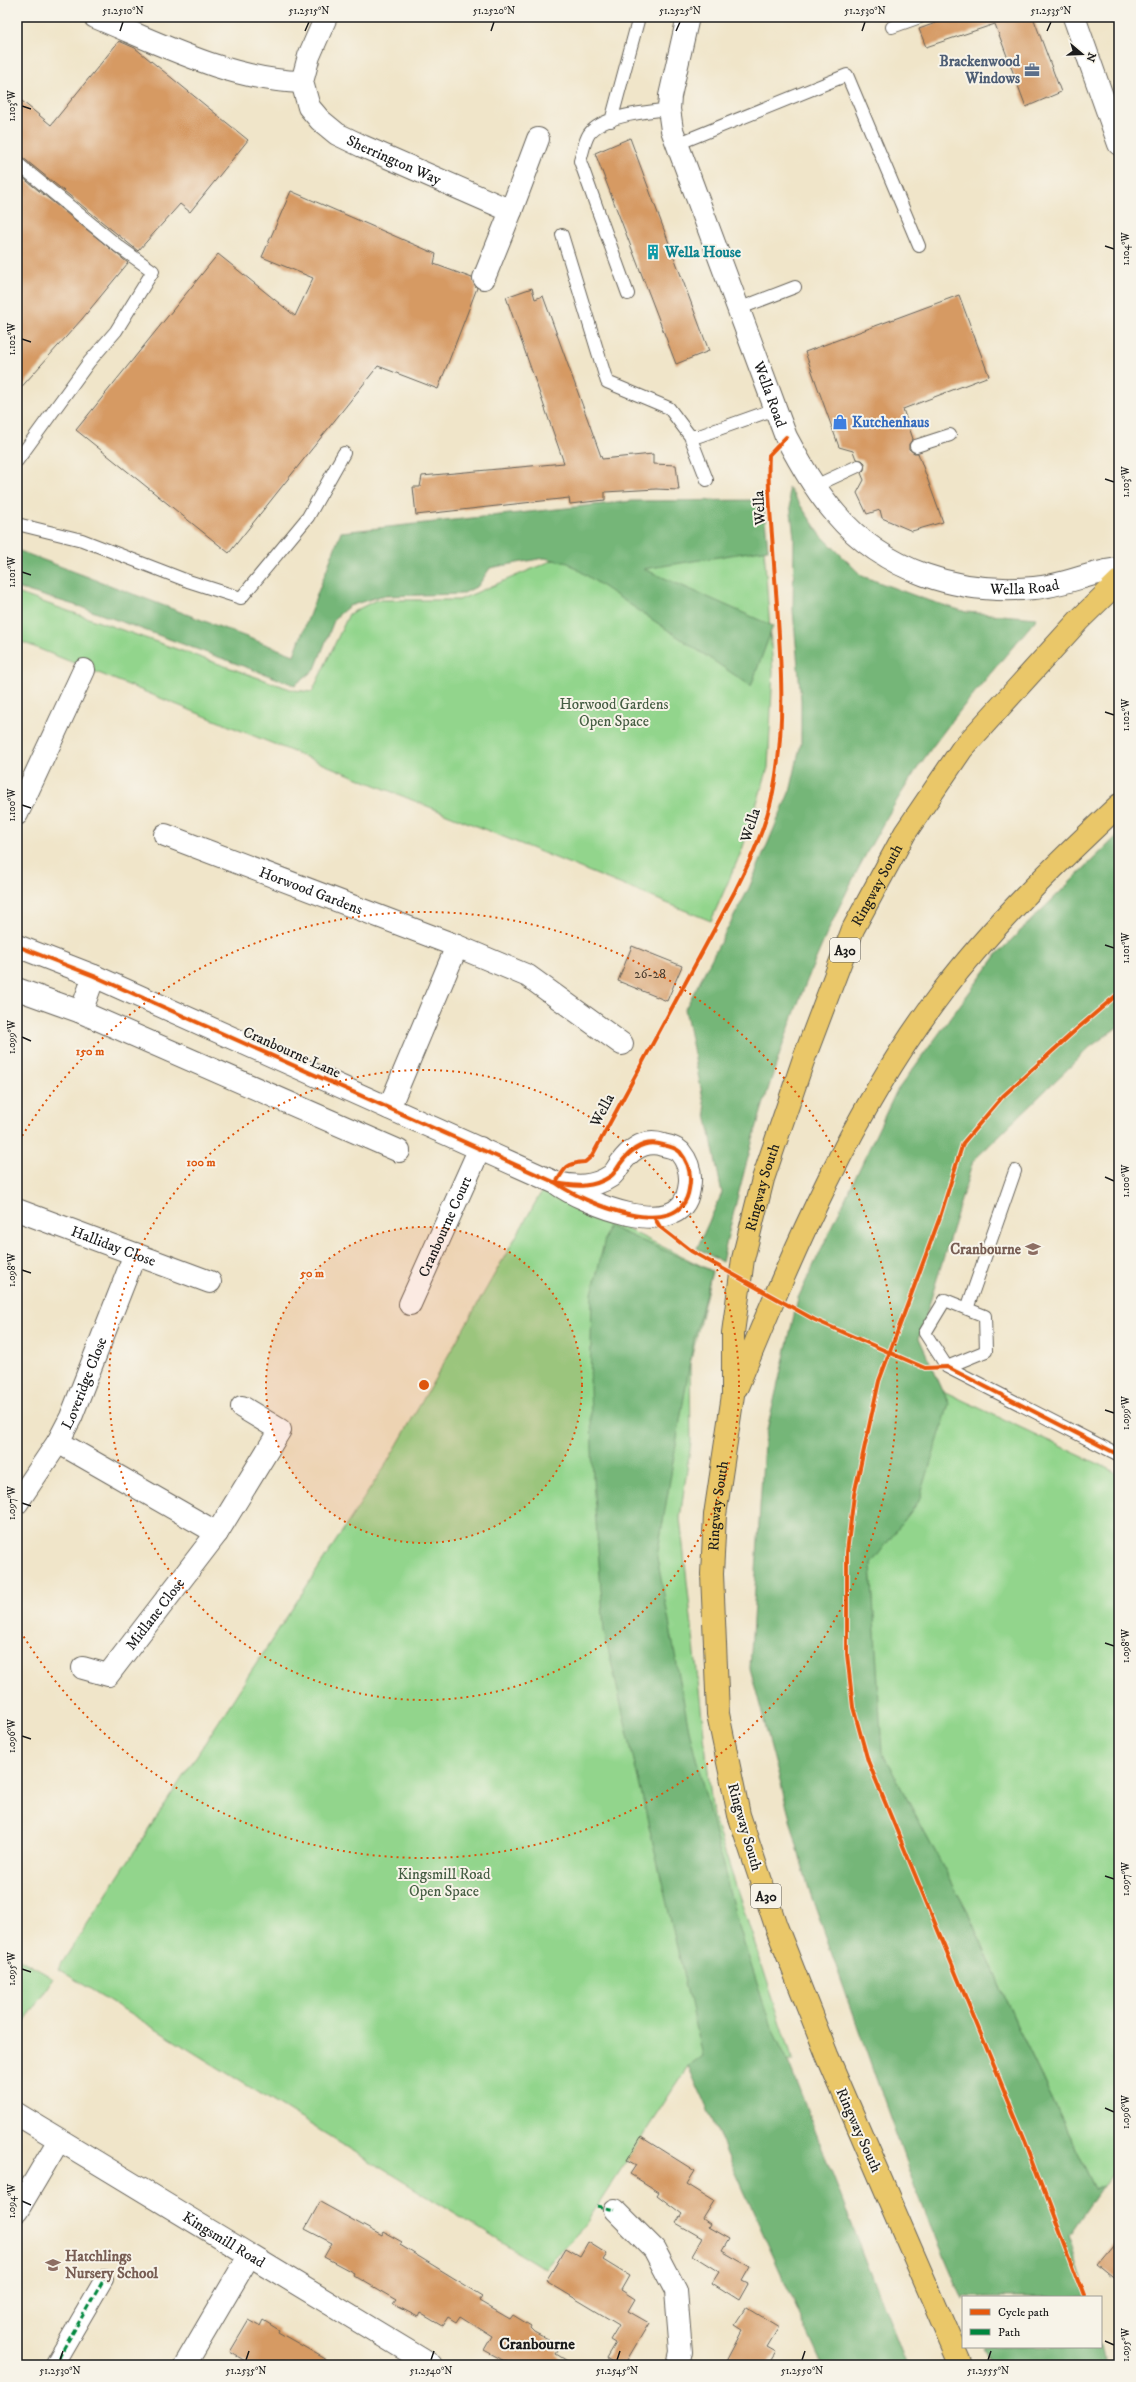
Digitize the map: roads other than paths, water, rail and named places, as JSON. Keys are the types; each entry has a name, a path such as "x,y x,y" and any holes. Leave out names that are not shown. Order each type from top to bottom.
{"main road":[{"name":"Ringway South","path":"961,2365 827,2056 776,1926 739,1815 718,1714 712,1574 715,1515 733,1395 733,1333 743,1259 763,1179 802,1060 853,929 905,833 962,749 1079,620 1119,581"},
{"name":"Ringway South","path":"733,1395 787,1267 832,1170 885,1078 941,993 994,929 1056,864 1119,805"}],"street":[{"path":"95,17 179,53 253,76 283,82 302,82 309,56 326,17"},
{"name":"Wella Road","path":"688,17 672,81 669,109 677,144 786,437 815,486 835,514 872,548 910,571 937,579 971,586 1012,590 1052,586 1105,570 1119,569"},
{"path":"1074,17 1119,144"},
{"name":"Sherrington Way","path":"302,82 309,107 337,134 511,211"},
{"path":"484,278 538,139"},
{"path":"17,814 84,670"},
{"name":"Horwood Gardens","path":"166,835 456,946 528,976 622,1044"},
{"name":"Cranbourne Lane","path":"17,946 94,976 556,1182 577,1187 588,1186 612,1175 631,1151 643,1144 655,1142 679,1151 688,1164 691,1177 689,1194 683,1204 668,1215 654,1216 624,1214 568,1191 556,1182"},
{"path":"389,1108 456,946"},
{"path":"81,1012 94,976"},
{"path":"17,989 81,1012 399,1151"},
{"name":"Cranbourne Court","path":"410,1304 480,1148"},
{"name":"Halliday Close","path":"17,1210 210,1282"},
{"name":"Loveridge Close","path":"17,1503 58,1442 71,1417 135,1254"},
{"name":"Midlane Close","path":"83,1668 108,1675 217,1533 280,1430 242,1406"},
{"path":"58,1442 217,1533"},
{"name":"Kingsmill Road","path":"17,2114 431,2365"},
{"path":"17,2211 59,2140"},
{"path":"615,2210 654,2249 676,2291 681,2352 678,2365"},
{"path":"185,2365 249,2256"},
{"path":"54,2365 104,2279"}],"lane":[{"path":"611,121 639,17"},
{"path":"892,27 920,17"},
{"path":"677,144 847,75 919,246"},
{"path":"628,294 581,167 586,140 597,125 625,116 669,109"},
{"path":"17,163 118,246 152,271 116,331 89,362 17,462"},
{"path":"562,235 606,382 669,408 690,436 707,480"},
{"path":"738,309 795,287"},
{"path":"690,436 699,436 775,409"},
{"path":"916,446 950,435"},
{"path":"17,524 82,540 188,581 241,598 308,516 344,453"},
{"path":"815,486 858,466"},
{"path":"968,1309 1015,1171"},
{"path":"947,1367 986,1351 985,1316 945,1300 925,1333 947,1367 1119,1455"}],"place":[{"name":"Brackenwood Windows","path":"1032,70"},
{"name":"Wella House","path":"653,252"},
{"name":"Kutchenhaus","path":"840,422"},
{"name":"Cranbourne","path":"1033,1249"},
{"name":"Hatchlings Nursery School","path":"53,2265"}],"district":[{"name":"Cranbourne","path":"537,2343"}],"park label":[{"name":"Horwood Gardens Open Space","path":"614,712"},
{"name":"Kingsmill Road Open Space","path":"444,1882"}]}
